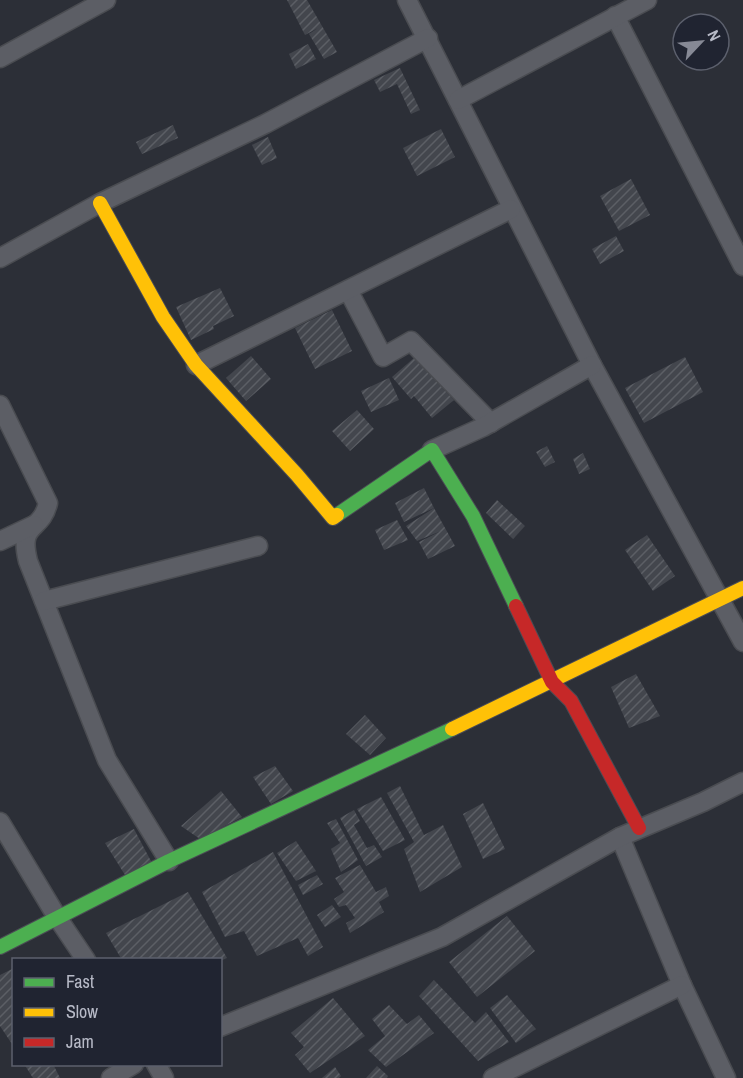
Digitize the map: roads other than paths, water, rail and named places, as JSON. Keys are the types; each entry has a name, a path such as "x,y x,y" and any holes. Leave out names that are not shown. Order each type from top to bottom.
{"street":[{"path":"1,55 105,0"},
{"path":"407,0 592,365 743,642"},
{"path":"458,99 647,0"},
{"path":"615,16 743,266"},
{"path":"0,258 100,203 264,124 428,38"},
{"path":"100,203 162,317 196,365 297,475 333,518 432,450 491,423 592,365"},
{"path":"196,365 512,209"},
{"path":"348,290 383,357 411,341 491,423"},
{"path":"0,405 48,503 46,511 26,535 24,544 28,561 107,760 169,861"},
{"path":"432,450 473,516 552,682 571,701 639,828"},
{"path":"0,541 34,525"},
{"path":"44,601 258,546"},
{"path":"0,947 169,861 552,682 743,588"},
{"path":"222,1026 441,937 620,837 704,802 743,782"},
{"path":"0,822 57,917 85,958"},
{"path":"620,837 682,985 726,1078"},
{"path":"493,1078 682,985"},
{"path":"111,1078 132,1066"}]}
